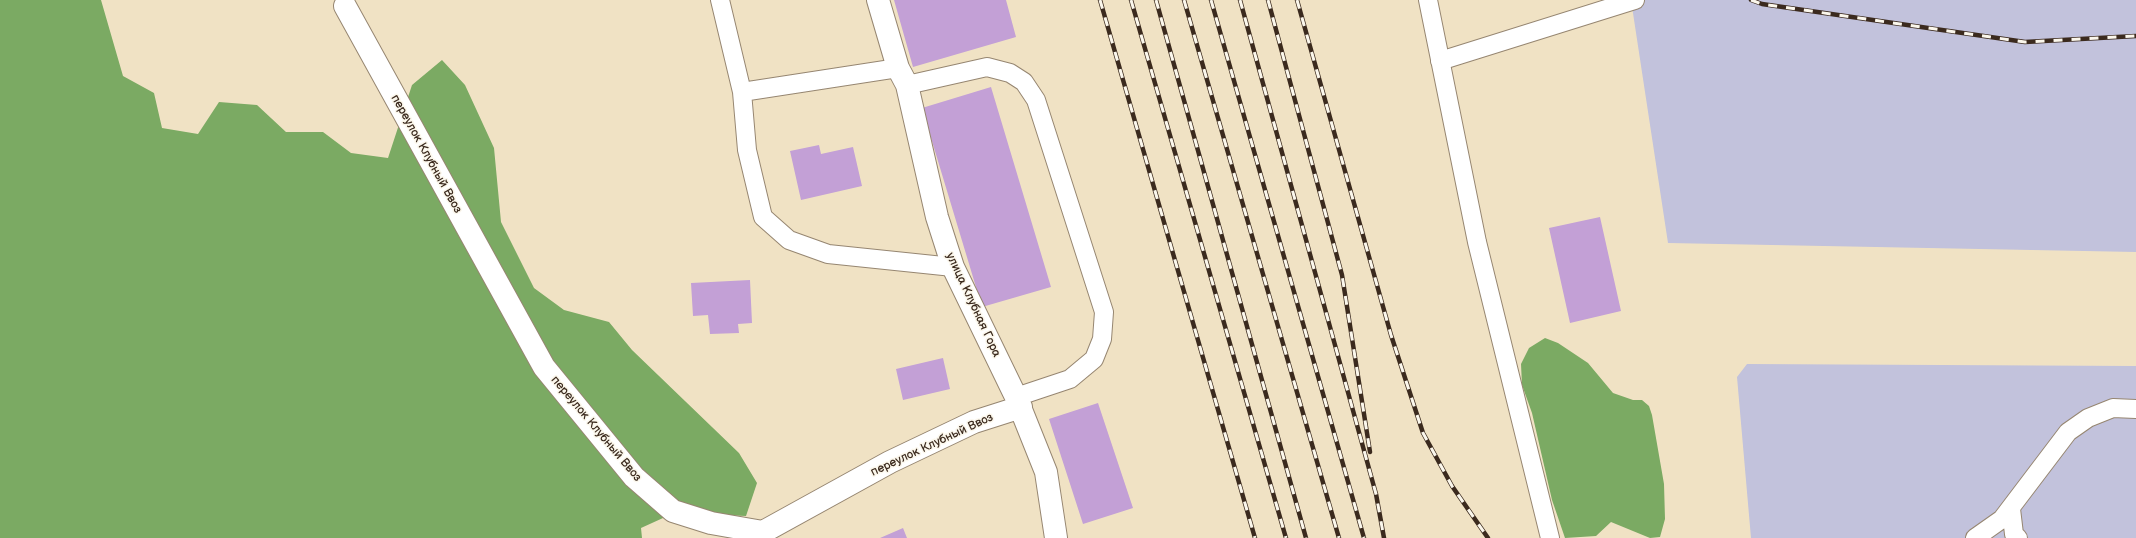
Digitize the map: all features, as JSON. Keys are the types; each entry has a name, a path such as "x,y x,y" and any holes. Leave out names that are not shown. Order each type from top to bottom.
{"street":[{"name":"улица Клубная Гора","path":"878,0 902,77 937,217 953,267 1019,402 1046,472 1056,538"},
{"name":"переулок Клубный Ввоз","path":"344,6 544,367 634,477 673,511 711,523 766,535 890,462 1019,402"}],"lane":[{"path":"720,0 742,92 747,150 763,217 789,240 828,254 953,267"},
{"path":"1428,0 1477,242 1550,538"},
{"path":"1440,61 1635,0"},
{"path":"742,92 902,77 987,67 1010,72 1024,82 1036,100 1104,312 1102,339 1094,359 1070,379 1019,402"},
{"path":"1975,538 2002,519 2011,509 2068,432 2088,418 2113,408 2136,409"},
{"path":"2011,509 2014,534 2018,538"}],"shaded area":[{"path":"1631,0 2136,0 2136,252 1668,243"},
{"path":"1747,364 2136,366 2136,538 1751,538 1737,377"}],"green space":[{"path":"0,0 101,0 123,76 154,93 162,128 198,134 219,102 257,105 286,132 323,132 351,153 388,158 412,85 442,60 465,85 494,148 501,222 534,288 564,310 609,322 632,350 739,453 757,483 746,516 674,513 641,528 642,538 0,538"},
{"path":"1545,338 1558,343 1588,363 1613,393 1633,400 1642,400 1649,406 1652,415 1664,484 1665,519 1660,537 1650,538 1611,522 1596,536 1565,538 1552,500 1532,413 1522,385 1521,364 1529,348"}],"building":[{"path":"894,0 1006,0 1016,37 913,67"},
{"path":"991,87 1051,287 982,307 922,108"},
{"path":"819,145 821,154 853,147 862,186 801,200 790,151"},
{"path":"1600,217 1621,311 1570,323 1549,228"},
{"path":"750,280 752,323 738,324 739,333 710,334 708,315 693,316 691,283"},
{"path":"943,358 950,389 903,400 896,369"},
{"path":"1098,403 1133,508 1083,524 1049,419"},
{"path":"903,528 907,538 880,538"}],"railway":[{"path":"1100,0 1255,538"},
{"path":"1131,0 1286,538"},
{"path":"1156,0 1306,538"},
{"path":"1184,0 1339,538"},
{"path":"1211,0 1364,538"},
{"path":"1240,0 1376,494 1384,538"},
{"path":"1268,0 1342,275 1370,452"},
{"path":"1297,0 1391,335 1423,433 1452,486 1488,538"},
{"path":"1751,0 1762,4 2025,42 2136,36"}]}
